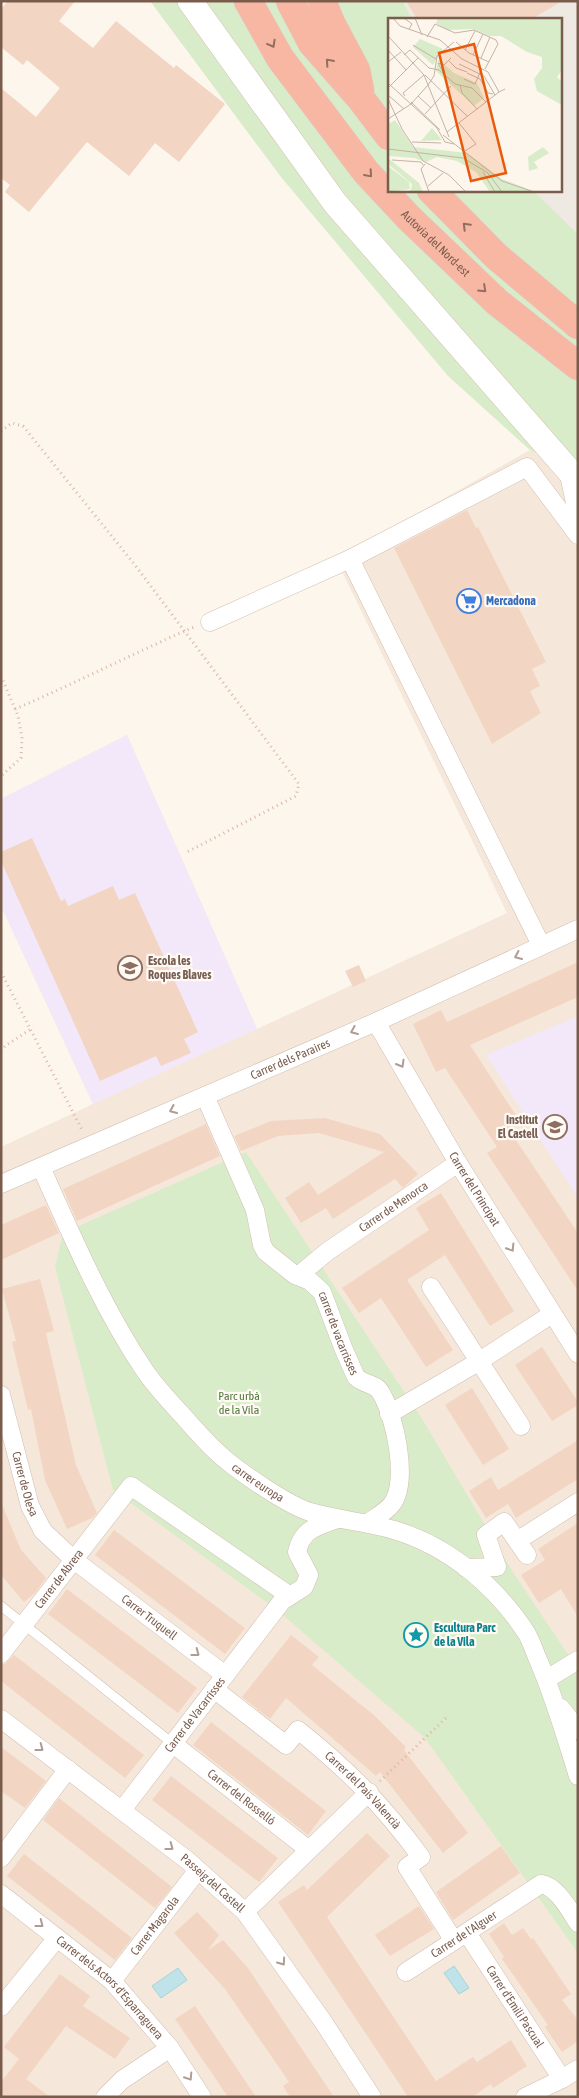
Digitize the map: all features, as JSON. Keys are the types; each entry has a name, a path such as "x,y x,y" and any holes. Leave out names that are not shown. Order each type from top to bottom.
{"highway":[{"name":"Autovia del Nord-est","path":"248,1 280,58 366,172 409,218 497,302 578,366"},
{"path":"290,1 312,43 361,99 388,135"},
{"path":"322,1 331,23 356,70 361,99"},
{"path":"432,191 496,256 578,325"}],"main road":[{"path":"190,1 335,203 573,474"}],"street":[{"path":"210,622 350,559 527,467 578,535"},
{"path":"573,474 578,517"},
{"path":"350,559 541,946"},
{"name":"Carrer dels Paraires","path":"1,1184 376,1022 578,929"},
{"name":"Carrer del Principat","path":"376,1022 458,1163 578,1354"},
{"name":"carrer de vacarrisses","path":"205,1096 255,1210 262,1245 266,1252 298,1276 310,1281 322,1292 356,1377 371,1384 381,1393 389,1414 401,1465 399,1488 392,1504 368,1523"},
{"name":"Carrer de Menorca","path":"298,1276 328,1251 458,1163"},
{"name":"carrer europa","path":"41,1167 78,1251 98,1290 146,1372 201,1437 225,1460 268,1489 307,1511 337,1519 368,1523 397,1530 431,1544 466,1568 483,1582 508,1608 528,1636 555,1699"},
{"path":"431,1287 521,1426"},
{"path":"389,1414 478,1362 552,1314"},
{"name":"Carrer de Olesa","path":"1,1395 4,1419 30,1506 43,1531 74,1560"},
{"name":"Carrer de Abrera","path":"1,1654 131,1486 297,1591"},
{"path":"466,1568 497,1567 486,1535 504,1522 522,1548 578,1502"},
{"path":"297,1591 309,1575 297,1552 299,1541 306,1532 337,1519"},
{"name":"Carrer Truquell","path":"74,1560 225,1675"},
{"name":"Carrer de Vacarrisses","path":"122,1810 282,1601 297,1591"},
{"path":"546,1679 578,1660"},
{"name":"Carrer del Pais Valencià","path":"214,1690 286,1745 298,1730 332,1757 369,1792 396,1823 421,1857"},
{"path":"555,1699 578,1730"},
{"path":"555,1699 578,1776"},
{"name":"Passeig del Castell","path":"1,1719 198,1870 245,1912 322,2020 372,2097"},
{"name":"Carrer del Rosselló","path":"172,1743 309,1850"},
{"path":"1,1858 68,1769"},
{"path":"245,1912 369,1792"},
{"name":"Carrer d'Emili Pascual","path":"421,1857 407,1867 562,2079"},
{"name":"Carrer Magarola","path":"112,1981 198,1870"},
{"name":"Carrer de l'Alguer","path":"406,1972 541,1884 547,1885 556,1892 578,1923"},
{"name":"Carrer dels Actors d'Esparraguera","path":"1,1894 112,1981 170,2048 202,2097"},
{"path":"1,2007 57,1938"},
{"path":"105,2097 122,2080 170,2048"},
{"path":"525,2097 578,2069"}],"lane":[{"path":"1,1606 172,1743"}],"path":[{"path":"1,431 12,423 23,426 135,565 299,784 296,796 187,852"},
{"path":"15,709 184,631 210,622"},
{"path":"1,676 15,709 22,738 21,758 1,776"},
{"path":"1,972 90,1146"},
{"path":"1,1051 5,1046 31,1029"},
{"path":"369,1792 447,1717"}],"shaded area":[{"path":"403,1 578,1 578,234 534,191 562,191 562,18 412,18"},
{"path":"530,450 578,474 578,2097 1,2097 1,1147 93,1104 1,906 1,799 127,735 257,1029 507,913 336,559"},
{"name":"Escola les Roques Blaves","path":"127,735 257,1029 93,1104 1,906 1,799"},
{"name":"Institut El Castell","path":"578,1016 578,1198 486,1055"}],"green space":[{"path":"150,1 403,1 412,18 388,18 388,191 534,191 578,234 578,474 530,450 448,376 281,177"},
{"name":"Parc urbà de la Vila","path":"246,1152 424,1422 511,1569 567,1653 578,1665 578,1953 425,1738 277,1610 113,1490 55,1267 63,1233"}],"water":[{"path":"454,1966 469,1988 459,1994 444,1973"},
{"path":"178,1968 187,1980 161,1998 152,1986"}],"building":[{"path":"8,1 75,1 59,21 93,48 116,21 174,68 176,65 225,104 179,162 155,143 129,176 87,142 29,212 5,192 10,185 1,178 1,88 36,117 60,88 27,60 23,65 1,47 1,9"},
{"path":"406,1 562,1 534,18 416,18"},
{"name":"Mercadona","path":"467,510 476,528 478,527 546,662 532,669 540,686 530,691 541,713 492,744 394,548"},
{"path":"32,838 61,901 65,899 68,906 113,886 119,900 135,893 198,1032 184,1039 191,1053 161,1066 156,1056 100,1081 1,861 1,852"},
{"path":"578,962 578,997 470,1045 519,1120 508,1128 578,1233 578,1291 487,1153 497,1147 445,1068 436,1072 413,1024 441,1010 447,1022"},
{"path":"359,965 366,981 353,987 345,971"},
{"path":"325,1118 380,1134 418,1174 403,1188 395,1179 333,1219 326,1208 301,1223 285,1198 309,1182 318,1195 384,1152 319,1133 278,1136 241,1151 234,1136 271,1121"},
{"path":"206,1124 220,1156 77,1221 63,1189"},
{"path":"441,1193 514,1311 490,1326 445,1255 407,1280 453,1350 426,1367 381,1298 359,1313 342,1288 429,1230 416,1208"},
{"path":"46,1205 59,1233 1,1260 1,1225"},
{"path":"40,1279 54,1331 46,1333 76,1465 97,1513 92,1518 67,1529 45,1480 31,1409 28,1410 12,1342 16,1341 2,1289"},
{"path":"542,1347 578,1402 578,1405 552,1421 515,1365"},
{"path":"472,1388 509,1449 483,1465 445,1405"},
{"path":"578,1440 578,1479 516,1518 508,1504 486,1518 469,1491 491,1477 498,1490"},
{"path":"1,1502 21,1550 46,1578 35,1593 24,1602 1,1575"},
{"path":"578,1523 578,1617 561,1589 539,1603 521,1575 545,1560 538,1549"},
{"path":"114,1530 245,1628 225,1654 95,1555"},
{"path":"67,1589 197,1688 178,1713 48,1614"},
{"path":"291,1635 319,1657 312,1665 375,1716 406,1747 404,1750 468,1833 443,1853 380,1772 376,1776 286,1698 270,1719 242,1697"},
{"path":"14,1655 144,1755 125,1778 1,1681 1,1664 5,1664"},
{"path":"211,1722 326,1811 308,1835 193,1745"},
{"path":"1,1747 46,1781 25,1808 1,1791"},
{"path":"171,1776 278,1858 259,1882 152,1800"},
{"path":"59,1798 172,1887 155,1908 43,1820"},
{"path":"367,1833 390,1856 327,1917 436,2081 473,2057 477,2062 511,2040 527,2066 493,2088 491,2084 472,2097 408,2097 278,1902 304,1885 307,1890"},
{"path":"501,1846 520,1873 453,1920 436,1892"},
{"path":"24,1854 132,1938 115,1960 7,1876"},
{"path":"419,1906 434,1929 390,1956 375,1935"},
{"path":"197,1912 219,1935 208,1950 223,1940 248,1968 334,2097 290,2097 283,2086 289,2082 225,1989 174,1933"},
{"path":"504,1923 512,1935 523,1928 531,1939 533,1938 571,1994 562,2000 578,2020 578,2041 562,2052 545,2027 548,2025 502,1959 504,1957 489,1934"},
{"path":"60,1974 90,1996 83,2006 130,2038 115,2059 66,2026 26,2079 50,2097 1,2097 1,2082 19,2059 4,2047"},
{"path":"195,2006 256,2097 228,2097 175,2019"}],"place":[{"name":"Mercadona","path":"469,601"},
{"name":"Escola les Roques Blaves","path":"130,968"},
{"name":"Institut El Castell","path":"555,1127"},
{"name":"Escultura Parc de la Vila","path":"416,1635"}]}
